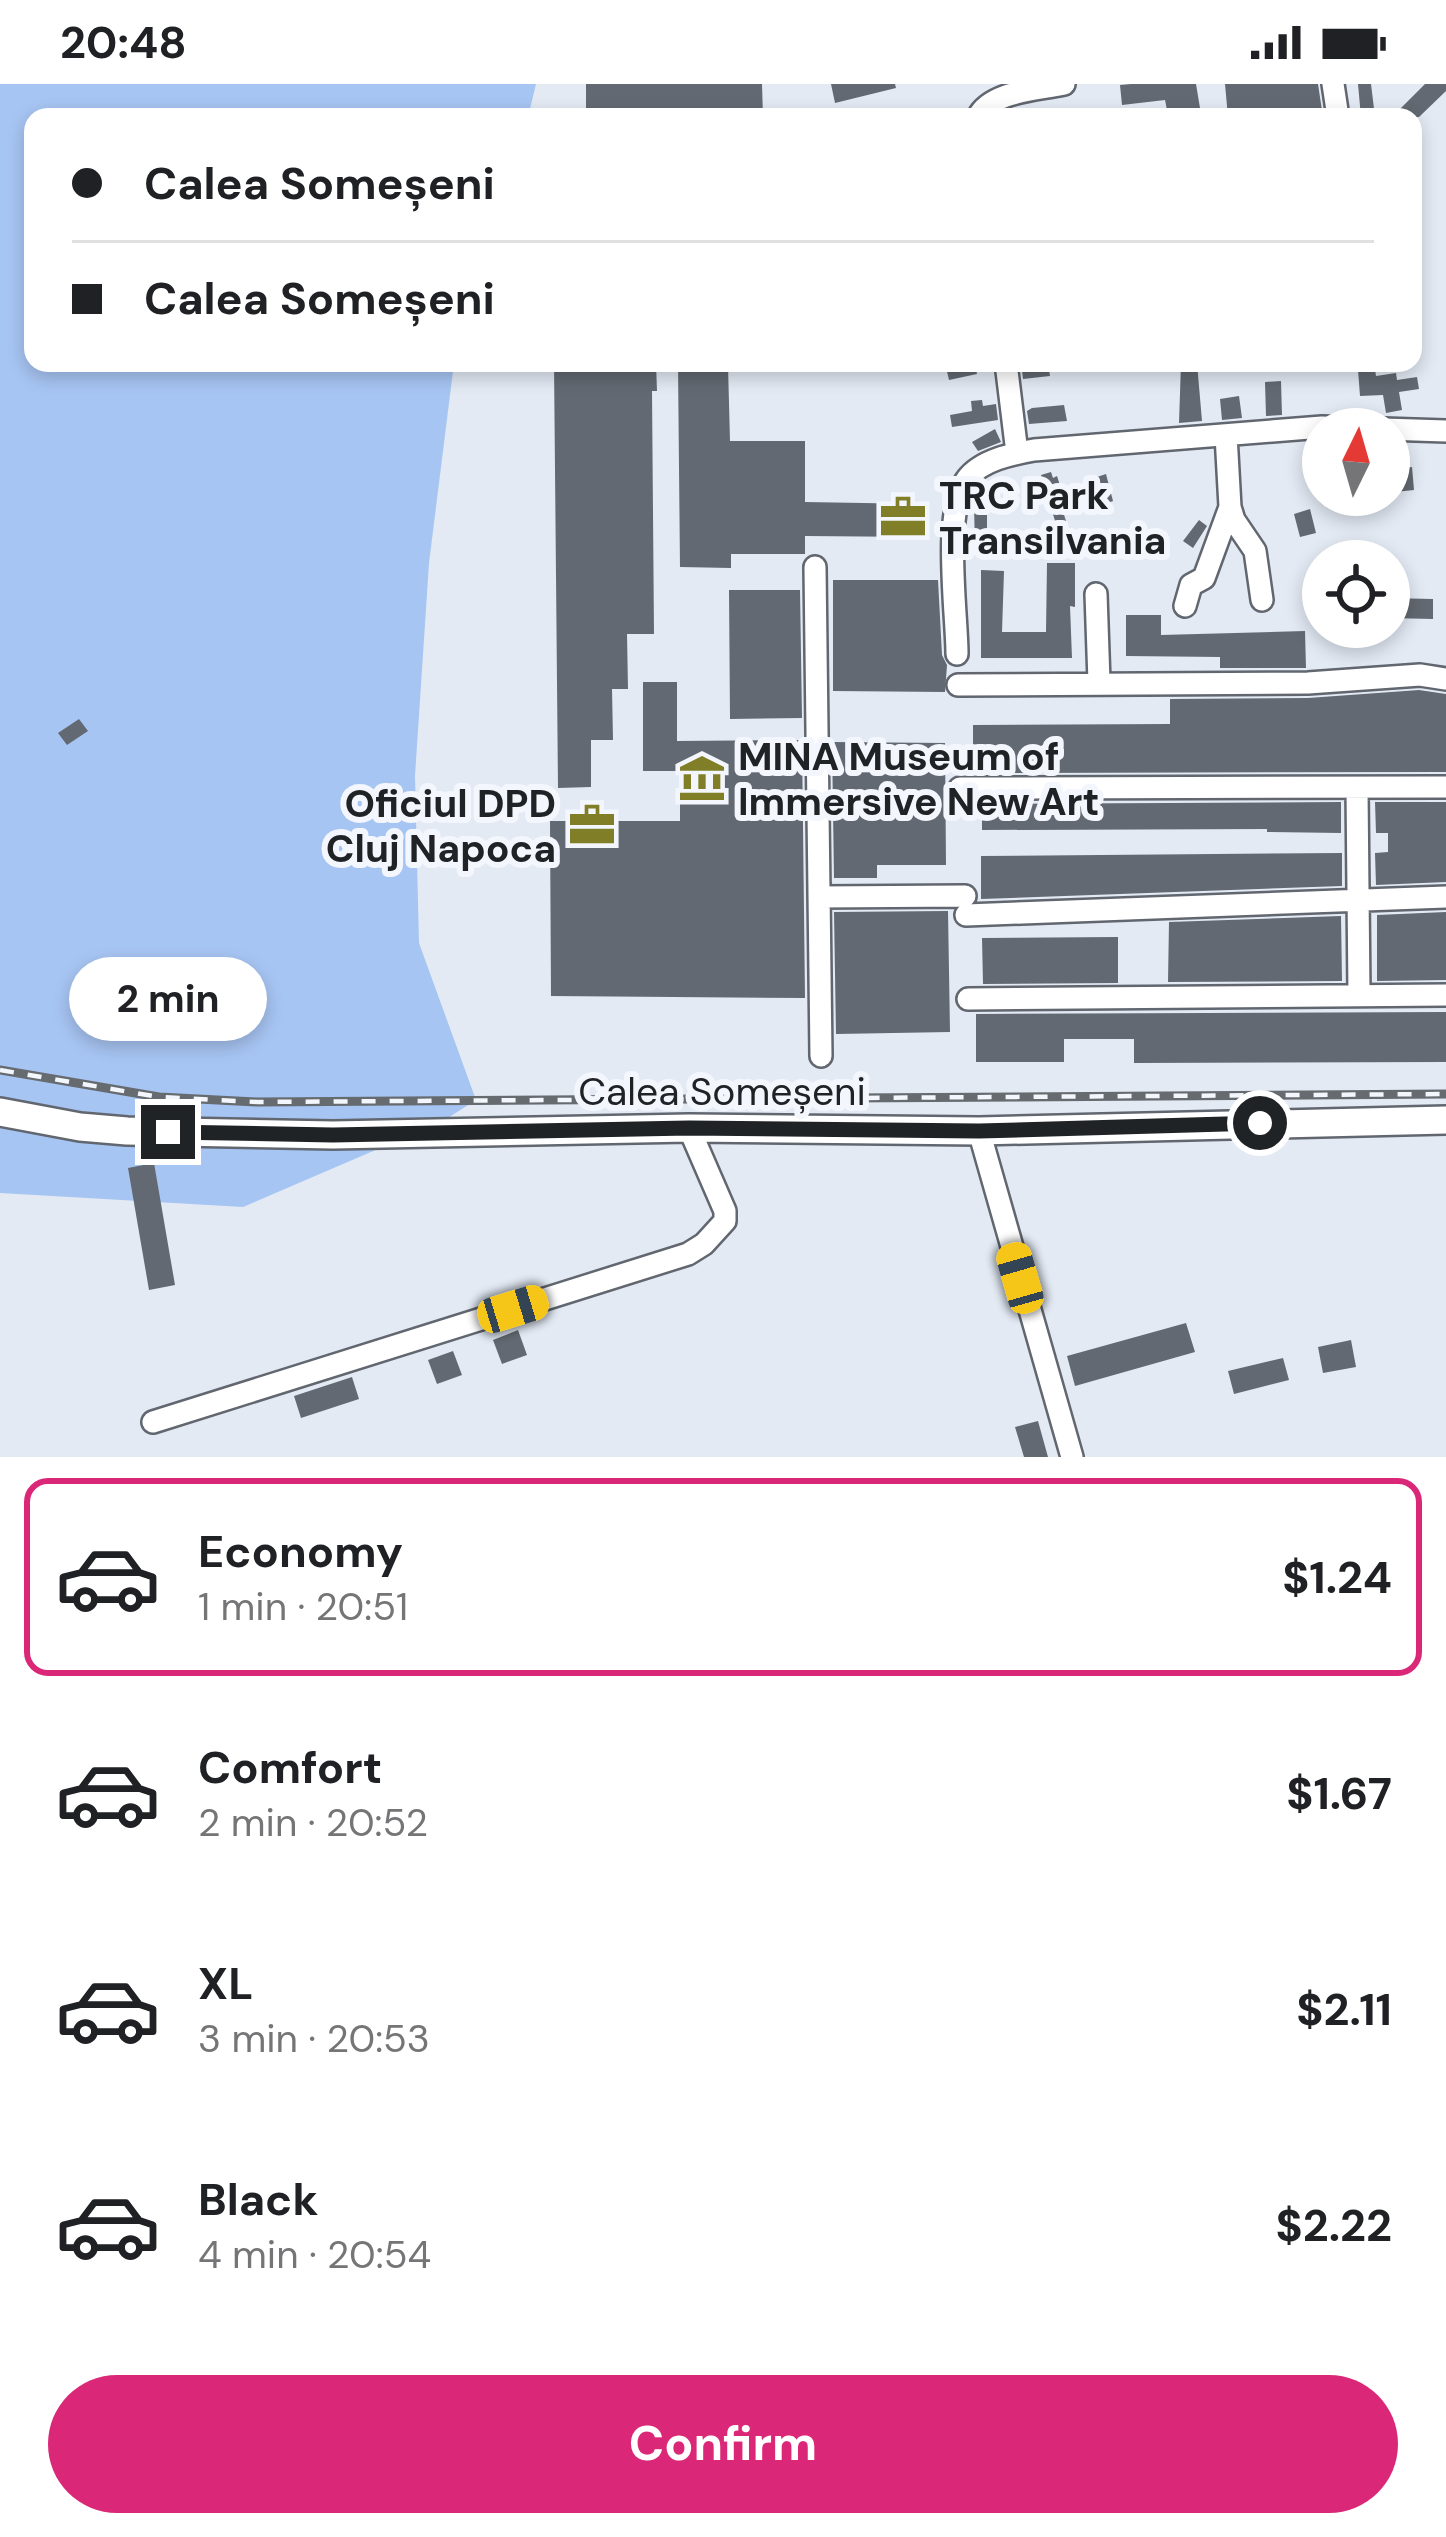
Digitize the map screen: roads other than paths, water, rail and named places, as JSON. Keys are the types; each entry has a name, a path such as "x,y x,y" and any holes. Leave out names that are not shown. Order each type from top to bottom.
{"main road":[{"name":"Calea Someșeni","path":"0,1112 127,1131 333,1135 689,1128 979,1131 1446,1120"}],"street":[{"path":"984,108 997,100 1064,84"},
{"path":"1007,372 1017,453"},
{"path":"957,654 958,497 967,479 980,468 1017,453 1226,434 1352,426 1446,431"},
{"path":"1226,434 1230,506 1256,551 1262,600"},
{"path":"1184,606 1191,585 1204,578 1230,506"},
{"path":"815,567 821,1056"},
{"path":"1096,595 1099,682"},
{"path":"958,685 1308,683 1420,674 1446,680"},
{"path":"960,788 1446,787"},
{"path":"1357,789 1359,995"},
{"path":"819,897 966,905 1446,897"},
{"path":"968,999 1446,995"},
{"path":"152,1423 688,1254 725,1221 725,1210 689,1128"},
{"path":"979,1131 1072,1457"}],"railway":[{"path":"0,1070 159,1097 257,1102 1446,1094"}],"place":[{"name":"TRC Park Transilvania","path":"903,517"},
{"name":"MINA Museum of Immersive New Art","path":"702,778"},
{"name":"Oficiul DPD Cluj Napoca","path":"592,825"}]}
